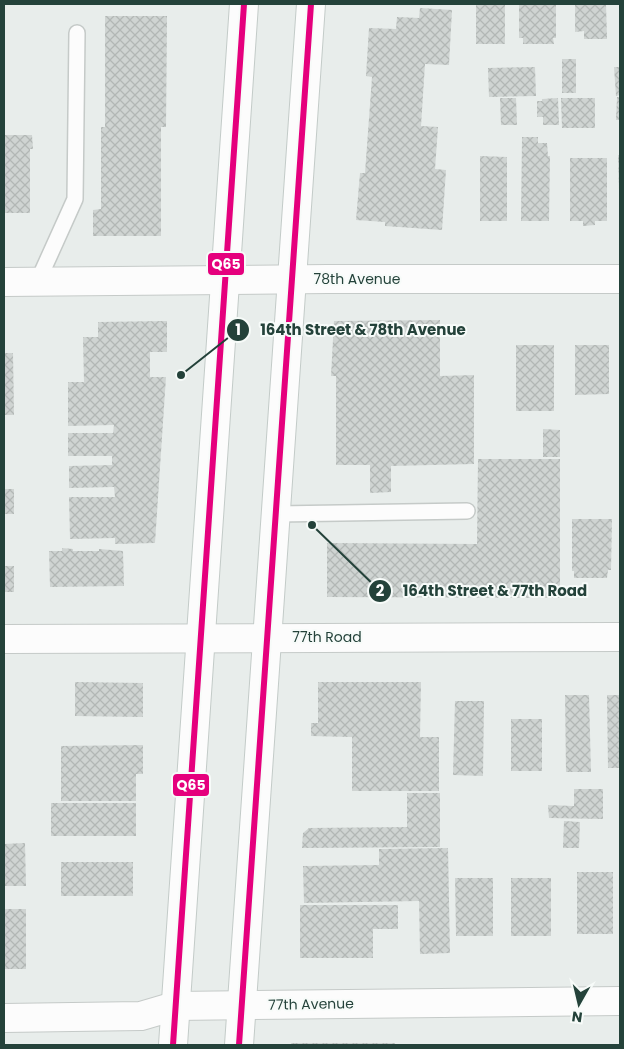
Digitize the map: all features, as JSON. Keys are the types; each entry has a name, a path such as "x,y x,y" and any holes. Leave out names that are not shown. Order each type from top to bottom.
{"street":[{"path":"173,1045 199,638 244,4"},
{"path":"239,1045 269,637 311,4"},
{"name":"78th Avenue","path":"4,282 292,279 620,279"},
{"name":"77th Road","path":"4,639 620,637"},
{"name":"77th Avenue","path":"4,1018 141,1016 175,1006 620,1001"}],"lane":[{"path":"38,281 75,198 77,33"},
{"path":"277,514 467,511"}],"building":[{"path":"476,4 505,4 505,44 476,44"},
{"path":"519,4 556,4 556,38 553,38 554,44 523,44 523,38 519,38"},
{"path":"575,4 606,4 607,39 584,39 584,31 575,32"},
{"path":"420,8 452,10 449,65 425,64 421,126 438,127 435,169 446,170 442,230 385,226 385,222 356,220 360,173 365,173 372,77 366,76 369,28 396,29 397,17 419,18"},
{"path":"105,16 167,16 166,127 161,127 161,236 93,236 93,210 101,209 101,127 105,127"},
{"path":"562,59 576,59 576,93 562,93"},
{"path":"535,67 536,96 489,97 488,68"},
{"path":"614,67 620,67 620,95 616,96"},
{"path":"617,97 620,97 620,120 616,120"},
{"path":"500,98 516,98 517,125 501,125"},
{"path":"558,98 559,125 543,125 543,117 537,117 537,101"},
{"path":"561,98 595,98 595,128 562,128"},
{"path":"4,135 32,135 33,149 30,149 30,213 4,213"},
{"path":"522,137 538,137 538,143 547,143 548,156 550,156 549,221 521,221"},
{"path":"618,155 620,155 620,191 619,191"},
{"path":"480,156 507,157 507,221 480,221"},
{"path":"570,158 607,158 607,221 595,221 595,225 583,226 583,221 570,221"},
{"path":"440,320 440,376 474,375 474,464 391,466 391,492 370,493 370,465 336,465 336,376 331,376 334,321"},
{"path":"167,321 167,352 150,352 150,377 166,377 155,543 115,544 115,538 70,539 69,497 115,497 114,487 69,488 69,466 112,465 112,456 68,456 68,433 113,433 114,425 68,426 68,382 84,382 83,337 98,337 98,322"},
{"path":"516,345 554,345 554,411 516,411"},
{"path":"575,345 609,345 609,394 575,395"},
{"path":"4,353 13,353 14,415 4,415"},
{"path":"543,429 560,430 560,457 543,457"},
{"path":"478,459 560,459 560,598 327,597 327,543 477,544"},
{"path":"4,489 14,489 14,514 4,514"},
{"path":"572,519 612,519 611,570 608,570 607,578 574,578 574,571 572,571"},
{"path":"62,548 73,549 73,551 99,551 99,549 123,551 124,586 50,587 49,551 62,551"},
{"path":"4,566 14,566 14,592 4,592"},
{"path":"75,682 143,683 143,717 75,716"},
{"path":"318,682 421,682 420,737 439,737 439,791 352,791 352,737 311,736 311,723 318,723"},
{"path":"565,695 589,695 591,772 566,772"},
{"path":"607,695 620,695 620,768 608,768"},
{"path":"455,701 484,701 483,776 453,775"},
{"path":"511,719 542,719 542,771 511,771"},
{"path":"143,745 143,774 136,774 136,801 61,801 61,746"},
{"path":"574,789 603,789 603,819 549,818 548,805 574,806"},
{"path":"407,793 440,793 440,847 302,848 303,833 309,828 407,827"},
{"path":"51,803 136,803 136,836 51,836"},
{"path":"564,821 580,822 579,848 563,848"},
{"path":"25,843 26,886 4,886 4,844"},
{"path":"448,848 450,953 420,954 419,901 304,903 303,866 379,865 379,849"},
{"path":"61,862 133,862 133,896 61,896"},
{"path":"577,872 613,872 613,934 577,934"},
{"path":"455,878 493,878 493,936 456,936"},
{"path":"511,878 551,878 551,936 511,936"},
{"path":"300,905 398,905 398,929 373,929 373,958 300,958"},
{"path":"4,909 26,909 26,969 4,969"},
{"path":"291,1043 395,1043 395,1045 291,1045"}],"transit line":[{"name":"Q65","path":"173,1045 244,4"},
{"name":"Q65","path":"239,1045 311,4"}],"place":[{"name":"164th Street & 78th Avenue","path":"181,375"},
{"name":"164th Street & 77th Road","path":"312,525"}]}
